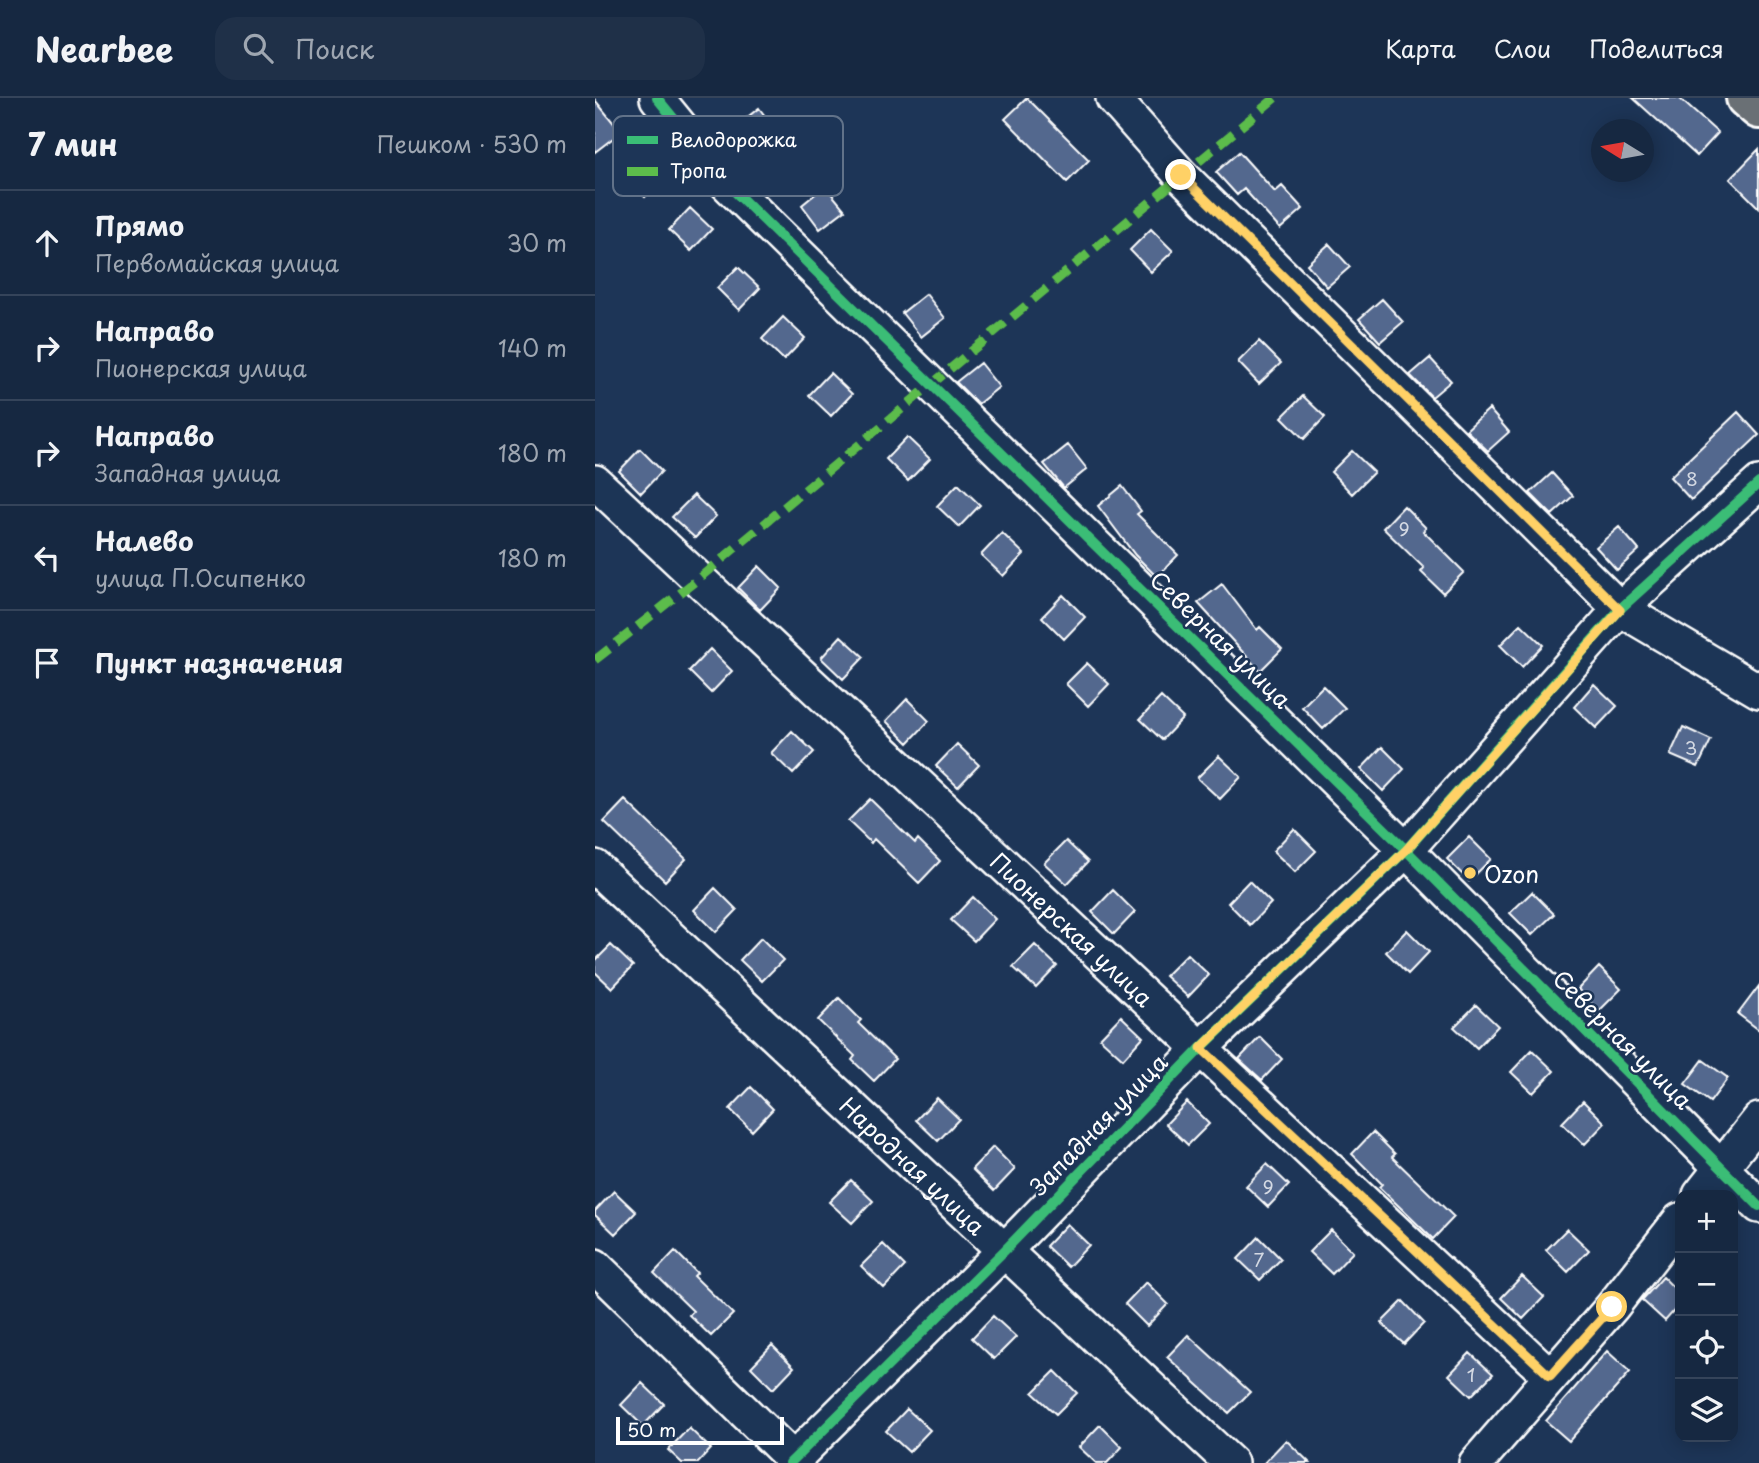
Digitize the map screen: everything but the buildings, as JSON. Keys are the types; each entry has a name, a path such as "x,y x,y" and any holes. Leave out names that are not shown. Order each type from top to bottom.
{"main road":[{"path":"1746,98 1759,109"}],"street":[{"name":"Северная улица","path":"657,98 672,116"},
{"path":"1113,98 1181,175 1620,610 1759,691"},
{"name":"Северная улица","path":"739,196 1406,850 1759,1206"},
{"name":"Пионерская улица","path":"595,481 1550,1376"},
{"name":"Западная улица","path":"793,1462 1005,1250 1201,1048 1406,850 1620,610 1759,483"},
{"name":"Народная улица","path":"595,867 1231,1463"},
{"path":"1704,1190 1759,1120"},
{"path":"1476,1463 1612,1307 1675,1226"},
{"path":"595,1266 793,1462"}],"marked path":[{"path":"595,660 698,579 1275,98"}],"cycle path":[{"path":"657,98 672,116"},
{"path":"739,196 1406,850 1759,1206"},
{"path":"790,1463 1005,1250 1201,1048 1406,850 1620,609 1759,483"}],"place":[{"name":"Ozon","path":"1470,873"}],"route":[{"path":"1181,175 1620,610 1406,850 1201,1048 1550,1376 1612,1307"}]}
